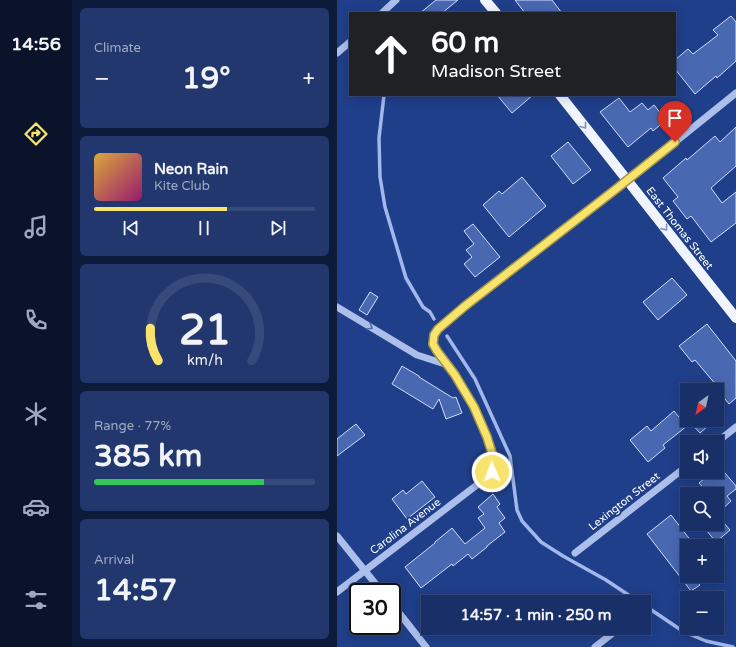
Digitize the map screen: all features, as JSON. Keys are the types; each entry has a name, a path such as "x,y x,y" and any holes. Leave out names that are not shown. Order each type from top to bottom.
{"main road":[{"path":"485,0 495,12"},
{"name":"East Thomas Street","path":"561,96 736,318"}],"street":[{"path":"383,12 396,0"},
{"path":"337,53 349,43"},
{"path":"448,365 433,344 434,335 438,329 465,306 736,94"},
{"path":"337,307 417,355 448,365"},
{"name":"Carolina Avenue","path":"337,592 487,478 492,472 494,466 493,456 487,437 474,407 448,365"},
{"path":"724,436 736,427"},
{"name":"Lexington Street","path":"575,553 680,471"},
{"path":"337,536 375,583"},
{"path":"401,615 426,647"},
{"path":"595,647 610,635"}],"building":[{"path":"436,0 458,0 443,12 421,12"},
{"path":"515,0 552,0 561,12 524,12"},
{"path":"731,16 736,22 736,61 717,78 716,76 695,94 676,70 676,59 688,49 693,54 718,35 713,30"},
{"path":"498,96 532,96 512,113"},
{"path":"619,98 630,112 642,103 648,110 654,105 666,120 653,131 651,128 628,147 600,112"},
{"path":"736,127 736,166 711,188 722,203 736,192 736,223 711,242 691,216 687,219 673,201 678,197 663,178 715,136 720,142"},
{"path":"568,142 591,170 573,184 551,156"},
{"path":"522,177 546,206 509,237 483,205 499,191 502,194"},
{"path":"473,224 500,257 475,277 464,264 472,257 466,250 474,244 464,231"},
{"path":"672,278 687,295 658,320 643,302"},
{"path":"370,292 378,297 367,315 359,310"},
{"path":"707,324 736,361 736,398 729,404 724,398 724,383 715,383 695,360 692,362 679,346"},
{"path":"402,366 453,398 456,397 462,413 446,419 439,399 433,409 392,384"},
{"path":"674,411 679,417 680,416 680,427 686,427 663,445 665,448 648,462 630,440 647,426 651,431"},
{"path":"356,424 365,435 337,456 337,439"},
{"path":"694,427 707,427 700,433"},
{"path":"724,472 736,486 736,489 727,496 731,501 724,508 724,487 703,487 699,483 704,479 724,479"},
{"path":"422,481 435,497 407,519 392,499 403,490 406,494"},
{"path":"493,494 500,504 497,507 505,518 499,523 505,532 472,559 468,554 453,566 452,564 421,588 405,567 452,528 465,544 485,528 478,518 484,514 478,507"},
{"path":"671,515 680,527 680,531 683,531 690,539 680,539 680,577 647,534"},
{"path":"724,523 730,530 720,539 714,539 707,531 724,531"},
{"path":"685,583 698,583 700,585 691,591"}],"waterway":[{"path":"384,96 379,138 380,177 385,207 406,278 423,307 430,312 434,319"},
{"path":"447,336 475,379 510,456 517,510 522,521 541,542 628,595"},
{"path":"651,610 684,632 706,641 733,647"}],"route":[{"path":"492,472 494,466 493,456 487,437 474,407 455,375 433,344 434,335 438,329 465,306 675,142"}]}
